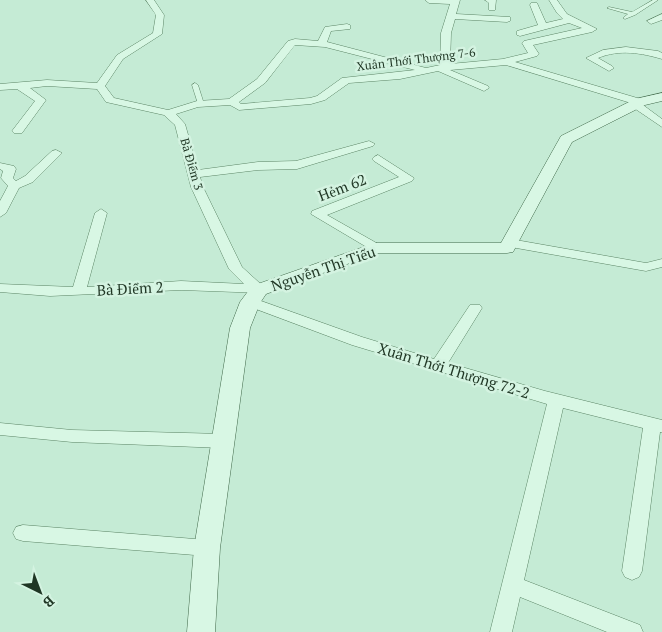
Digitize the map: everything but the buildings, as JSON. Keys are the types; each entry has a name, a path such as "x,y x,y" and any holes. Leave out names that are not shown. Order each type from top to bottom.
{"street":[{"path":"100,86 120,57 157,34 160,15 150,0"},
{"path":"429,0 455,1 446,33 441,67 484,88"},
{"path":"506,62 534,54 527,43 592,29 570,20 561,13 553,0"},
{"path":"534,5 543,27"},
{"path":"451,16 507,19"},
{"path":"651,21 662,17"},
{"path":"520,33 570,20"},
{"path":"321,44 328,28 347,27"},
{"path":"232,102 261,81 292,42 321,44 425,70"},
{"path":"609,68 591,58 629,50 650,52 662,56"},
{"name":"Xuân Thới Thượng 7-6","path":"168,113 201,104 232,102 239,107 311,101 321,98 346,80 400,76 441,67 506,62 637,103 662,124"},
{"path":"0,87 47,83 100,86"},
{"path":"18,131 41,100 19,86"},
{"path":"100,86 110,100 168,113"},
{"path":"662,97 637,103 566,139 510,243 646,267 662,263"},
{"name":"Bà Điểm 3","path":"168,113 180,124 197,187 236,269 254,296"},
{"path":"194,174 258,166 297,164 369,144"},
{"path":"0,213 14,186 29,179 56,153"},
{"name":"Hẻm 62","path":"375,248 317,214 408,178 378,159"},
{"path":"1,166 10,169 7,178 14,186"},
{"path":"79,290 102,213"},
{"name":"Nguyễn Thị Tiểu","path":"254,296 375,248 507,248 510,243"},
{"name":"Bà Điểm 2","path":"0,288 50,292 200,284 230,285 254,296"},
{"path":"201,632 207,548 240,328 254,296"},
{"name":"Xuân Thới Thượng 72-2","path":"254,296 357,340 544,397 657,425"},
{"path":"438,365 475,308"},
{"path":"501,632 557,399"},
{"path":"632,571 657,425"},
{"path":"0,429 72,436 223,441"},
{"path":"23,533 207,548"},
{"path":"512,585 632,632"}],"lane":[{"path":"625,18 656,0"},
{"path":"608,8 633,14"},
{"path":"195,85 201,104"}]}
